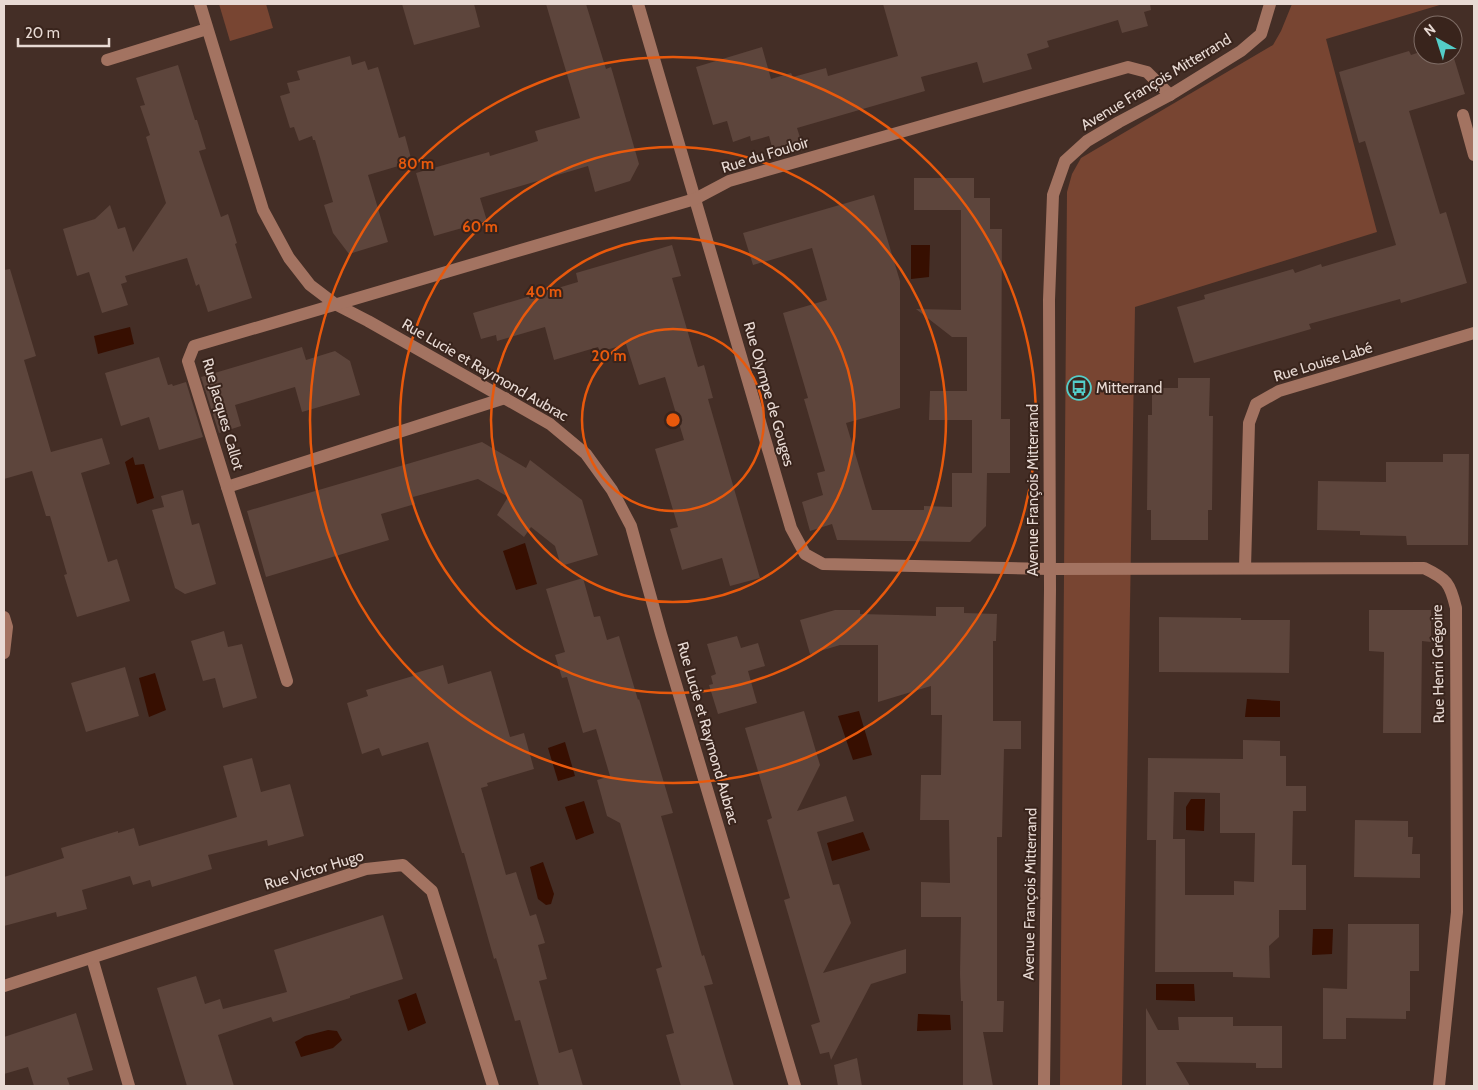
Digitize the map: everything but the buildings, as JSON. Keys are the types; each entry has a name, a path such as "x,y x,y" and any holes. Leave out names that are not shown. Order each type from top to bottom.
{"street":[{"name":"Rue Lucie et Raymond Aubrac","path":"200,4 263,210 289,258 299,271 310,284 335,304 550,424 586,454 612,490 632,526 661,634 795,1086"},
{"name":"Rue Olympe de Gouges","path":"638,4 791,528 805,554 823,564 1050,569"},
{"name":"Avenue François Mitterrand","path":"1044,1086 1050,569 1049,300 1053,195 1065,161 1087,142 1119,122 1170,95 1241,51 1261,34 1270,4"},
{"path":"107,60 207,29"},
{"name":"Rue du Fouloir","path":"335,304 695,199 729,181 1128,67 1147,72 1170,95"},
{"path":"1463,115 1474,155"},
{"name":"Rue Jacques Callot","path":"287,681 188,361 194,346 335,304"},
{"name":"Rue Louise Labé","path":"1245,568 1249,423 1256,404 1279,391 1474,333"},
{"name":"Rue Jacques Callot","path":"227,487 505,398"},
{"name":"Rue Henri Grégoire","path":"1050,569 1424,568 1438,575 1451,588 1456,608 1457,912 1438,1086"},
{"path":"4,617 7,627 4,653"},
{"name":"Rue Victor Hugo","path":"4,986 366,870 403,865 432,891 494,1086"},
{"path":"92,958 129,1086"}],"shaded area":[{"path":"219,4 266,4 273,28 230,41"},
{"path":"1292,4 1443,4 1326,39 1377,232 1135,307 1122,1086 1060,1086 1067,192 1072,174 1081,158 1273,45"},
{"path":"911,245 930,245 929,277 911,279"},
{"path":"130,327 134,344 98,354 94,336"},
{"path":"133,457 135,465 144,464 154,498 137,504 125,462"},
{"path":"525,543 537,584 516,590 503,551"},
{"path":"155,673 166,710 149,717 139,678"},
{"path":"1247,699 1280,701 1280,717 1245,717"},
{"path":"859,711 872,755 853,760 838,716"},
{"path":"565,742 575,776 558,781 548,748"},
{"path":"1191,799 1205,799 1204,831 1186,830 1186,807"},
{"path":"584,801 594,833 576,840 565,807"},
{"path":"863,832 870,850 832,861 827,843"},
{"path":"543,862 554,894 551,904 546,905 538,899 530,867"},
{"path":"1313,929 1333,929 1332,954 1312,955"},
{"path":"1156,984 1194,984 1195,1001 1156,1000"},
{"path":"416,993 426,1023 408,1031 398,1000"},
{"path":"918,1014 950,1015 951,1030 917,1031"},
{"path":"328,1030 337,1031 342,1040 333,1048 301,1057 295,1042 305,1036"}],"place":[{"name":"Mitterrand","path":"1079,388"}]}
